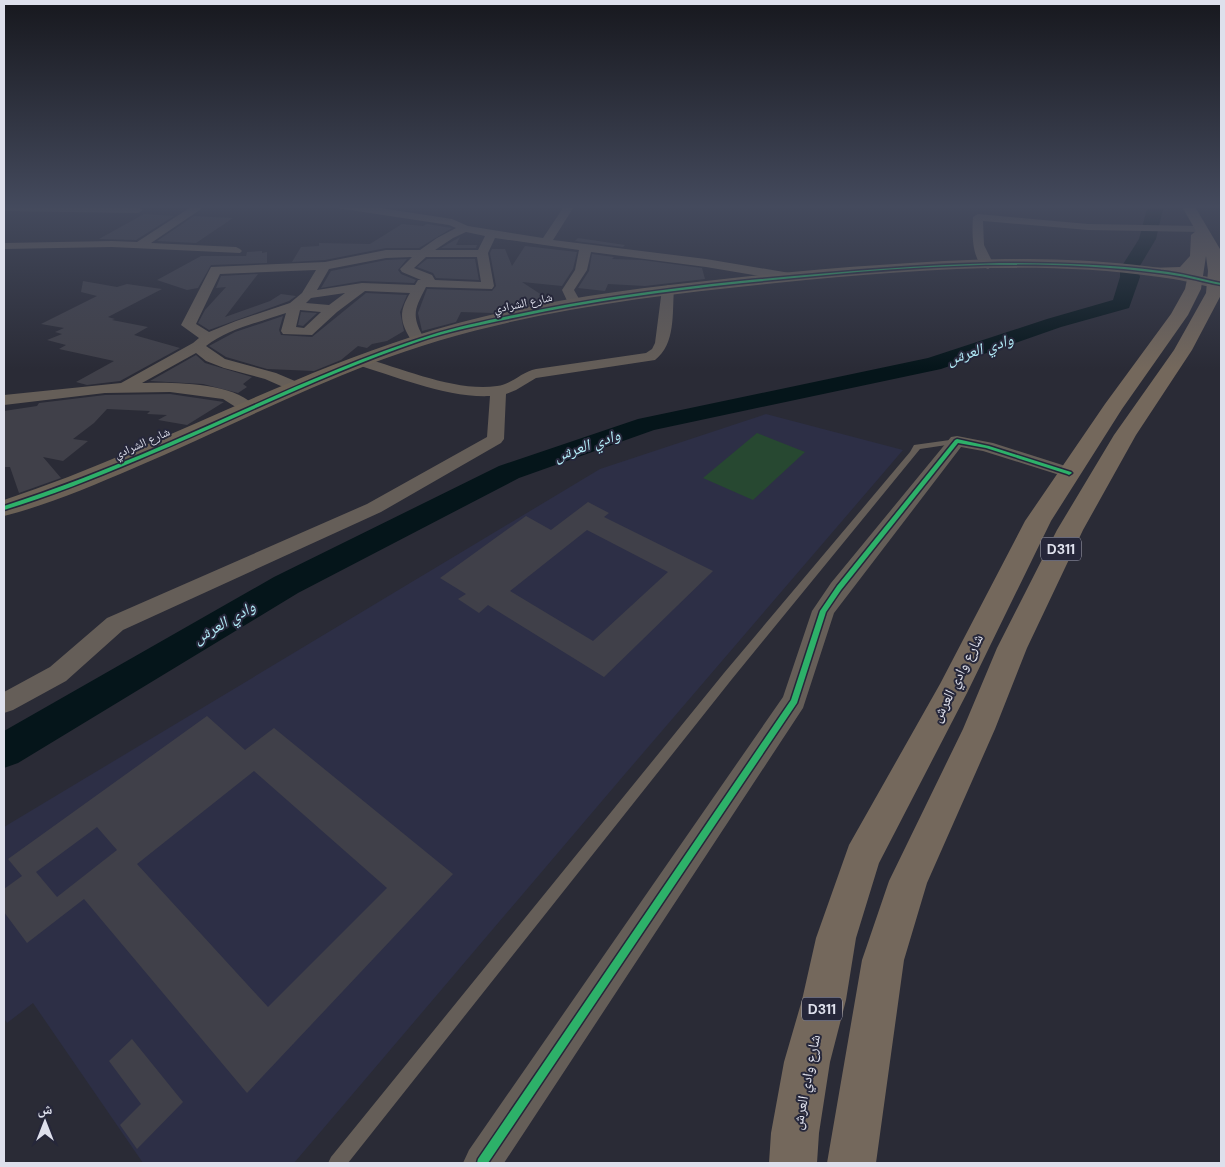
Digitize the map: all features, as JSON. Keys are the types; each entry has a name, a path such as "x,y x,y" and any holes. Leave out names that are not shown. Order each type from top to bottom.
{"main road":[{"path":"1150,272 1180,285 1185,290 1209,283 1207,259"},
{"name":"شارع وادي العرش","path":"793,1163 795,1134 807,1062 824,1000 836,938 862,858 950,693 1038,521 1112,408 1173,323 1209,283"},
{"name":"D311","path":"852,1163 883,960 908,881 979,729 1012,648 1070,530 1125,435 1183,350 1209,283"}],"street":[{"path":"296,387 269,376 228,364 202,352 203,342 188,325 215,270 325,266 358,259"},
{"path":"417,259 406,269 428,278 408,309 409,325 418,340"},
{"path":"307,295 362,287 488,286 485,259"},
{"path":"575,304 568,290 584,265 585,259"},
{"path":"679,259 790,277"},
{"path":"985,259 988,265"},
{"name":"شارع الشرادي","path":"4,508 90,478 296,387 418,340 467,326 575,304 668,290 865,269 988,265 1093,266 1150,272 1209,283"},
{"path":"325,266 307,295 296,306 288,330 307,332 332,309 362,287"},
{"path":"360,361 429,381 477,392 498,391 510,388 529,375 543,372 650,357 658,351 662,343 668,290"},
{"path":"123,387 203,342 240,324 296,306 332,309"},
{"path":"4,400 123,387 170,387 228,395 248,408"},
{"path":"4,703 58,674 115,624 374,508 495,440 498,391"},
{"path":"482,1163 794,701 823,611 839,588 957,441 987,447 1069,473"}],"lane":[{"path":"336,1163 728,676 914,453 917,447 957,441"}],"shaded area":[{"path":"766,414 903,450 294,1163 143,1163 33,1003 7,1023 4,1018 4,827 600,469"}],"green space":[{"path":"757,433 805,452 753,500 703,478"}],"building":[{"path":"195,259 267,259 267,263 211,265 198,288 187,290 157,280"},
{"path":"294,259 328,259 325,260 292,262"},
{"path":"407,259 398,270 401,274 416,280 414,283 362,281 321,288 331,271 386,260"},
{"path":"426,259 475,259 479,280 436,278 433,273 417,267"},
{"path":"491,259 509,259 512,266 516,259 575,259 573,269 562,286 522,282 551,301 493,313 461,312 456,322 422,331 418,313 427,289 492,291 496,286"},
{"path":"591,259 642,260 702,268 705,279 645,286 608,284 605,291 578,288 589,271"},
{"path":"258,274 225,317 270,301 281,294 296,296 289,301 209,330 198,323 205,310 226,287 216,288 221,276"},
{"path":"83,281 117,287 127,284 162,289 108,317 115,319 112,320 148,327 134,335 180,348 120,381 87,385 76,382 114,361 59,349 66,345 47,340 62,334 55,332 64,328 41,324 97,296 81,292"},
{"path":"366,293 407,295 400,312 404,331 387,341 372,344 367,348 358,346 341,360 314,371 267,369 226,357 209,346 235,332 283,316 279,330 281,335 312,337"},
{"path":"301,312 317,313 303,326 298,325"},
{"path":"196,355 205,363 252,377 243,384 247,387 238,393 203,384 150,381"},
{"path":"170,394 224,402 187,425 158,420 167,415 147,414 150,411 107,409 94,423 73,439 88,441 63,461 43,457 61,478 19,493 10,467 4,467 4,411 37,406 39,403 105,395"},
{"path":"588,502 609,513 604,517 713,571 604,677 488,605 479,613 458,599 466,594 440,578 526,516 551,530","holes":["587,530 668,572 593,641 510,591"]},
{"path":"207,716 245,750 274,728 453,874 247,1093 84,899 27,943 4,912 4,889 22,876 8,859","holes":["254,771 387,888 268,1007 137,864","97,827 117,850 57,897 36,872"]},
{"path":"132,1039 183,1102 137,1149 120,1125 141,1104 109,1061"}],"waterway":[{"name":"وادي العرش","path":"4,751 286,585 509,472 647,424 933,364 1054,323 1122,304 1130,277 1129,269 1136,259"}],"cycle path":[{"path":"4,508 108,471 311,382 414,342 469,326 551,309 633,295 715,285 845,272 948,265 1051,264 1102,266 1162,272 1221,284"},
{"path":"482,1163 794,701 823,611 839,588 957,441 987,447 1069,473"}]}
